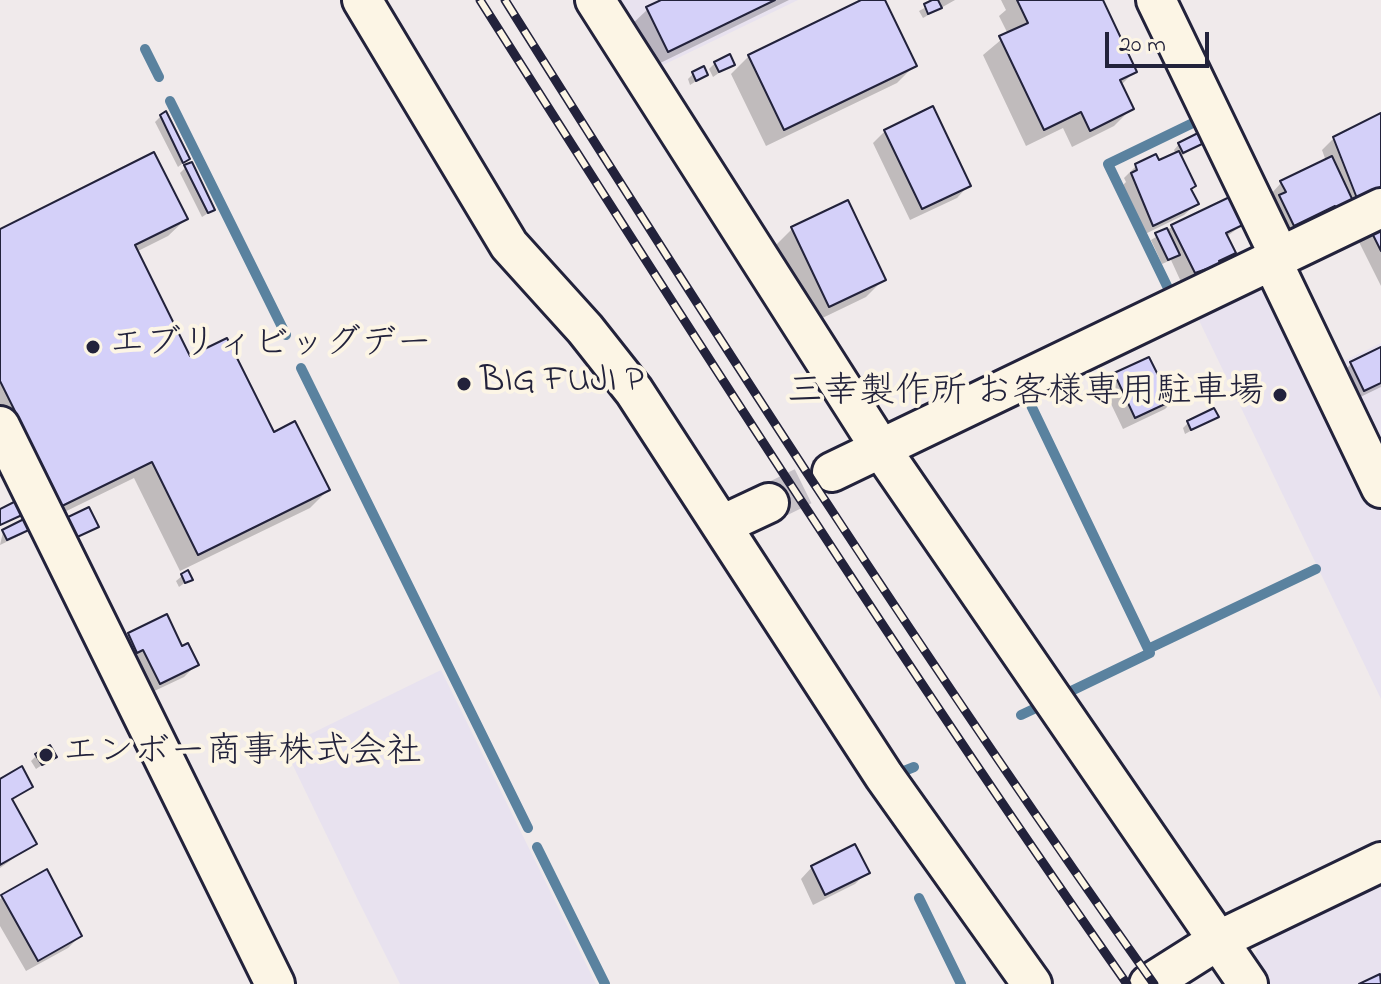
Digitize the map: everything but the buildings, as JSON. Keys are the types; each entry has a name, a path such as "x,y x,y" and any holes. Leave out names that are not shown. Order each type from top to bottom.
{"street":[{"path":"362,0 509,245 610,358 884,776 1032,984"},
{"path":"595,0 881,449 1248,984"},
{"path":"1156,0 1381,488"},
{"path":"832,472 1381,208"},
{"path":"0,426 275,984"},
{"path":"722,525 769,503"},
{"path":"1149,984 1217,941 1381,862"}],"shaded area":[{"path":"614,0 798,0 657,68"},
{"name":"三幸製作所 お客様専用駐車場","path":"1258,279 1271,283 1381,512 1381,699 1194,310"},
{"path":"1381,343 1381,464 1334,366"},
{"path":"441,670 596,984 400,984 357,898 284,747"},
{"path":"1381,885 1381,984 1270,984 1254,962 1258,944"}],"waterway":[{"path":"145,49 159,77"},
{"path":"170,101 286,335"},
{"path":"1167,286 1108,164 1197,121 1194,113"},
{"path":"301,368 528,828"},
{"path":"1027,397 1150,653 1067,693"},
{"path":"1148,649 1316,569"},
{"path":"1021,715 1038,707"},
{"path":"899,773 914,767"},
{"path":"537,847 605,984"},
{"path":"919,898 961,984"}],"tunnel":[{"path":"769,503 832,472"}],"railway":[{"path":"480,0 879,619 1127,984"},
{"path":"505,0 823,497 986,742 1154,984"}],"place":[{"name":"エブリィビッグデー","path":"93,347"},
{"name":"BIG FUJI P","path":"464,384"},
{"name":"三幸製作所 お客様専用駐車場","path":"1280,395"},
{"name":"エンボー商事株式会社","path":"46,755"}]}
